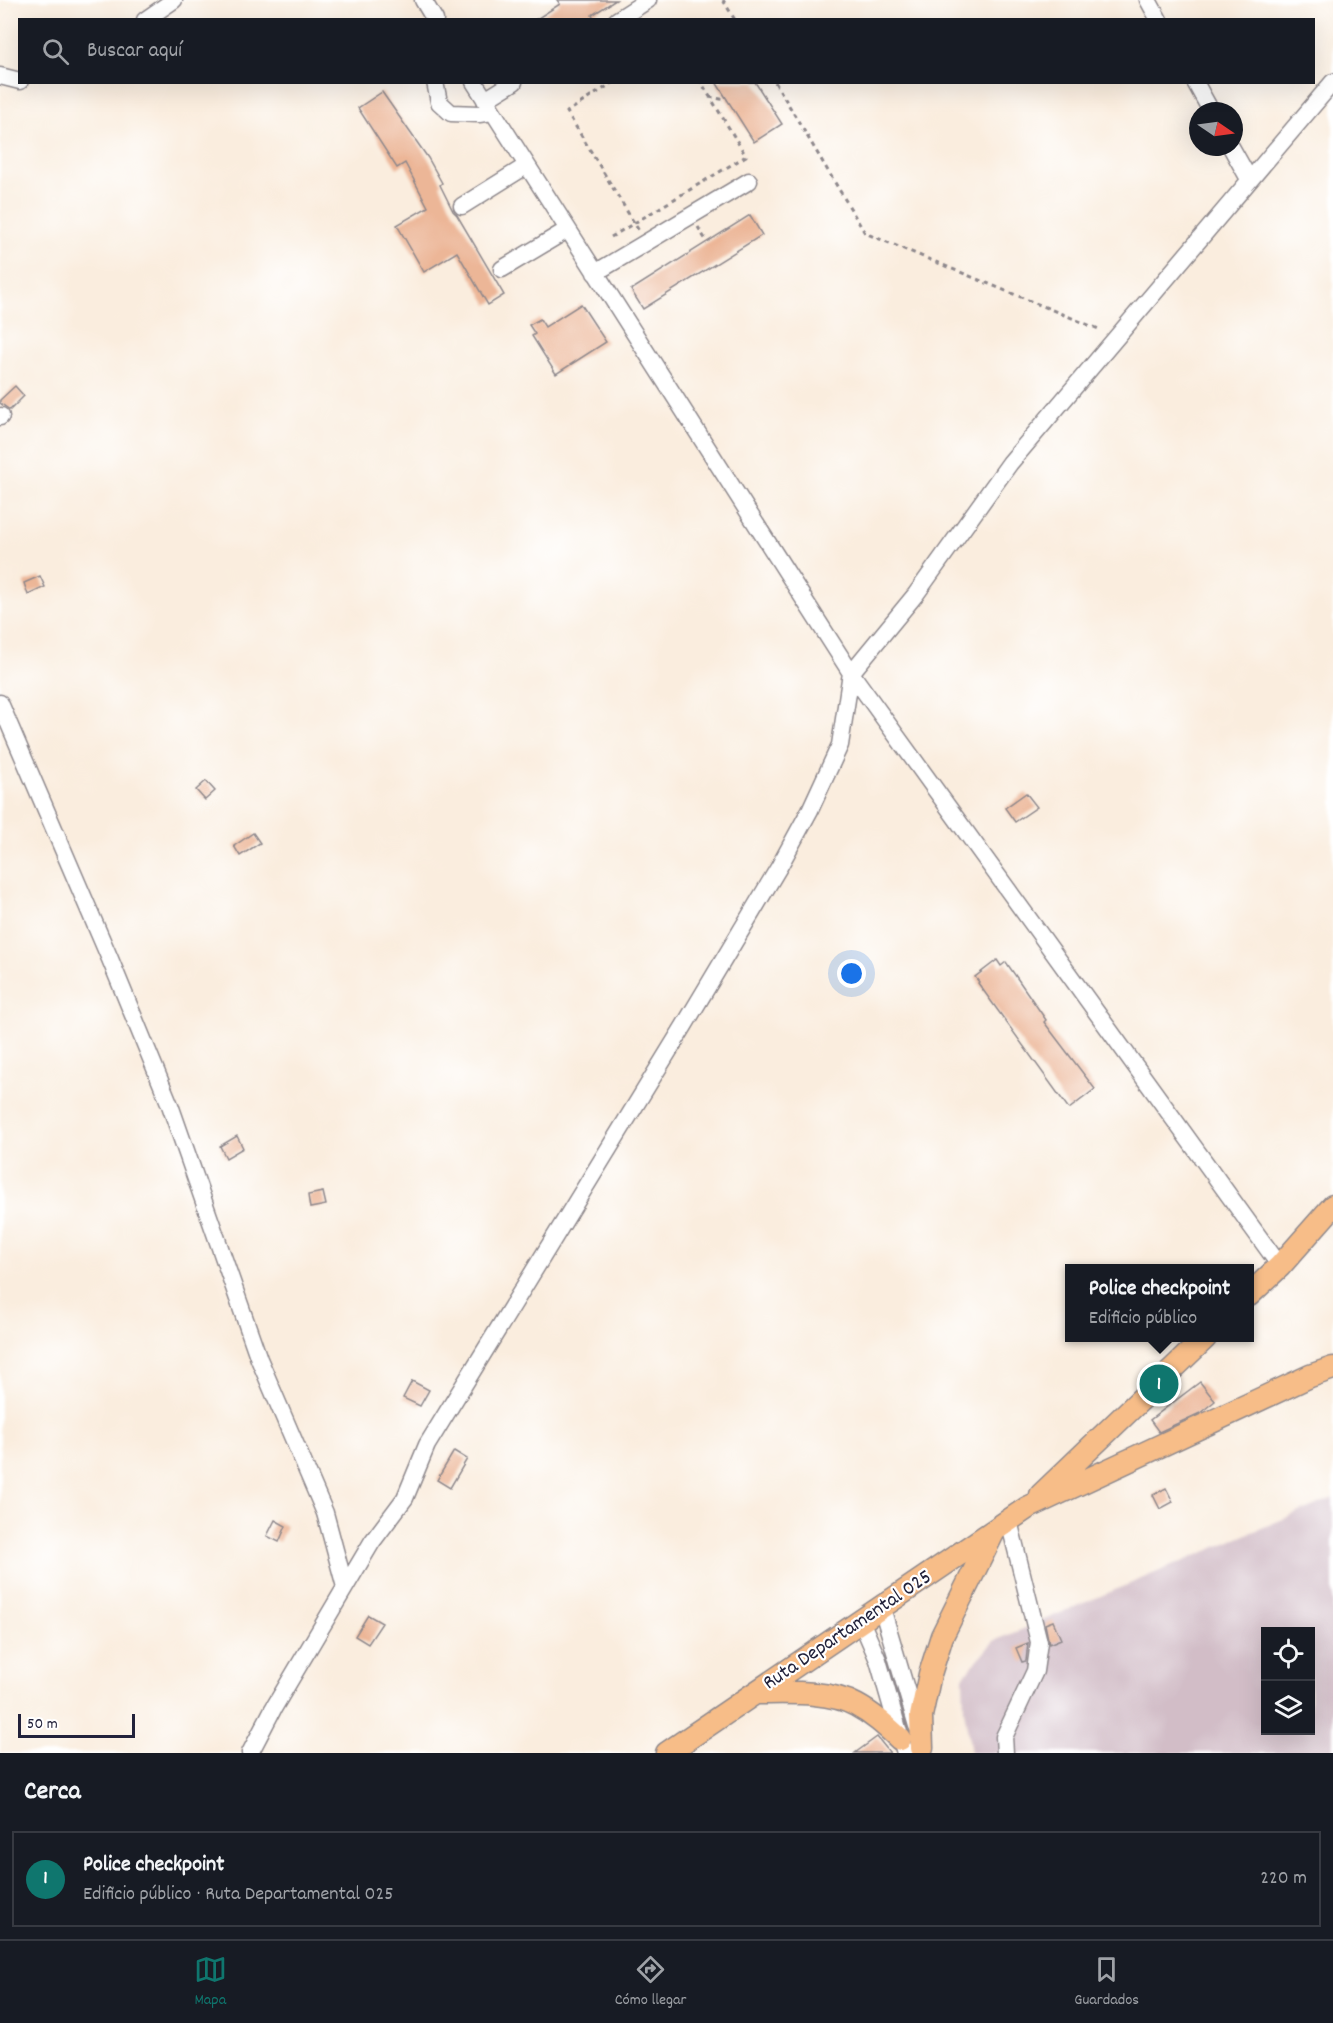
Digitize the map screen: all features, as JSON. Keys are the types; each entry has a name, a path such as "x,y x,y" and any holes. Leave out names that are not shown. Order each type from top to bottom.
{"highway":[{"path":"1254,1290 1280,1266 1333,1206"},
{"name":"Ruta Departamental 025","path":"1011,1520 1201,1342"},
{"name":"Ruta Departamental 025","path":"668,1753 1011,1520 1310,1376 1333,1368"},
{"path":"756,1693 800,1693 834,1698 854,1704 881,1721 913,1748 930,1674 942,1636 1011,1520"}],"street":[{"path":"148,18 174,0"},
{"path":"620,18 648,0"},
{"path":"1148,0 1158,18"},
{"path":"0,76 18,80"},
{"path":"250,1753 273,1709 372,1542 405,1498 427,1445 684,1026 795,838 840,745 851,673 916,594 1010,463 1249,178 1333,82"},
{"path":"435,84 439,102 451,113 479,114 512,84"},
{"path":"475,84 851,673 1280,1266"},
{"path":"1196,84 1206,102"},
{"path":"1237,156 1249,178"},
{"path":"462,206 526,166"},
{"path":"595,273 749,181"},
{"path":"502,269 567,230"},
{"path":"0,703 170,1105 259,1359 325,1513 345,1587"},
{"path":"1005,1753 1004,1737 1035,1671 1040,1642 1011,1520"},
{"path":"882,1608 913,1748"},
{"path":"862,1623 913,1748"}],"path":[{"path":"723,0 734,18"},
{"path":"611,84 567,112 634,223"},
{"path":"610,237 746,156 702,84"},
{"path":"776,84 865,233 1117,336"},
{"path":"709,97 727,100"}],"shaded area":[{"path":"1333,1498 1333,1753 971,1753 964,1709 963,1677 994,1641"}],"building":[{"path":"557,0 616,0 592,15 593,18 538,18 560,4"},
{"path":"717,84 756,84 782,124 754,142"},
{"path":"382,92 428,158 442,183 440,185 453,211 504,295 488,305 457,252 424,272 397,225 428,207 405,163 397,168 358,108"},
{"path":"750,215 762,235 643,309 631,290"},
{"path":"581,304 606,342 556,374 532,336 535,334 529,325 540,319 545,327"},
{"path":"15,386 24,396 10,410 0,403 0,400"},
{"path":"40,576 45,587 28,595 24,583"},
{"path":"206,781 215,791 205,800 196,790"},
{"path":"1026,793 1037,807 1015,822 1005,808"},
{"path":"253,833 260,843 240,856 234,846"},
{"path":"997,960 1001,966 1006,962 1046,1020 1044,1022 1095,1089 1069,1109 975,977"},
{"path":"237,1136 243,1148 226,1158 220,1146"},
{"path":"323,1192 326,1205 310,1208 308,1195"},
{"path":"412,1381 429,1390 420,1406 403,1398"},
{"path":"1200,1382 1215,1401 1200,1413 1159,1432 1150,1420"},
{"path":"454,1451 467,1459 450,1488 437,1480"},
{"path":"1166,1488 1173,1502 1160,1509 1153,1495"},
{"path":"275,1520 286,1526 279,1542 267,1536"},
{"path":"368,1615 382,1623 368,1644 355,1636"},
{"path":"1053,1621 1061,1639 1049,1644 1045,1624"},
{"path":"1028,1643 1026,1661 1022,1662 1016,1648"},
{"path":"877,1737 890,1753 855,1753"}],"place":[{"name":"Police checkpoint","path":"1159,1384"}]}
